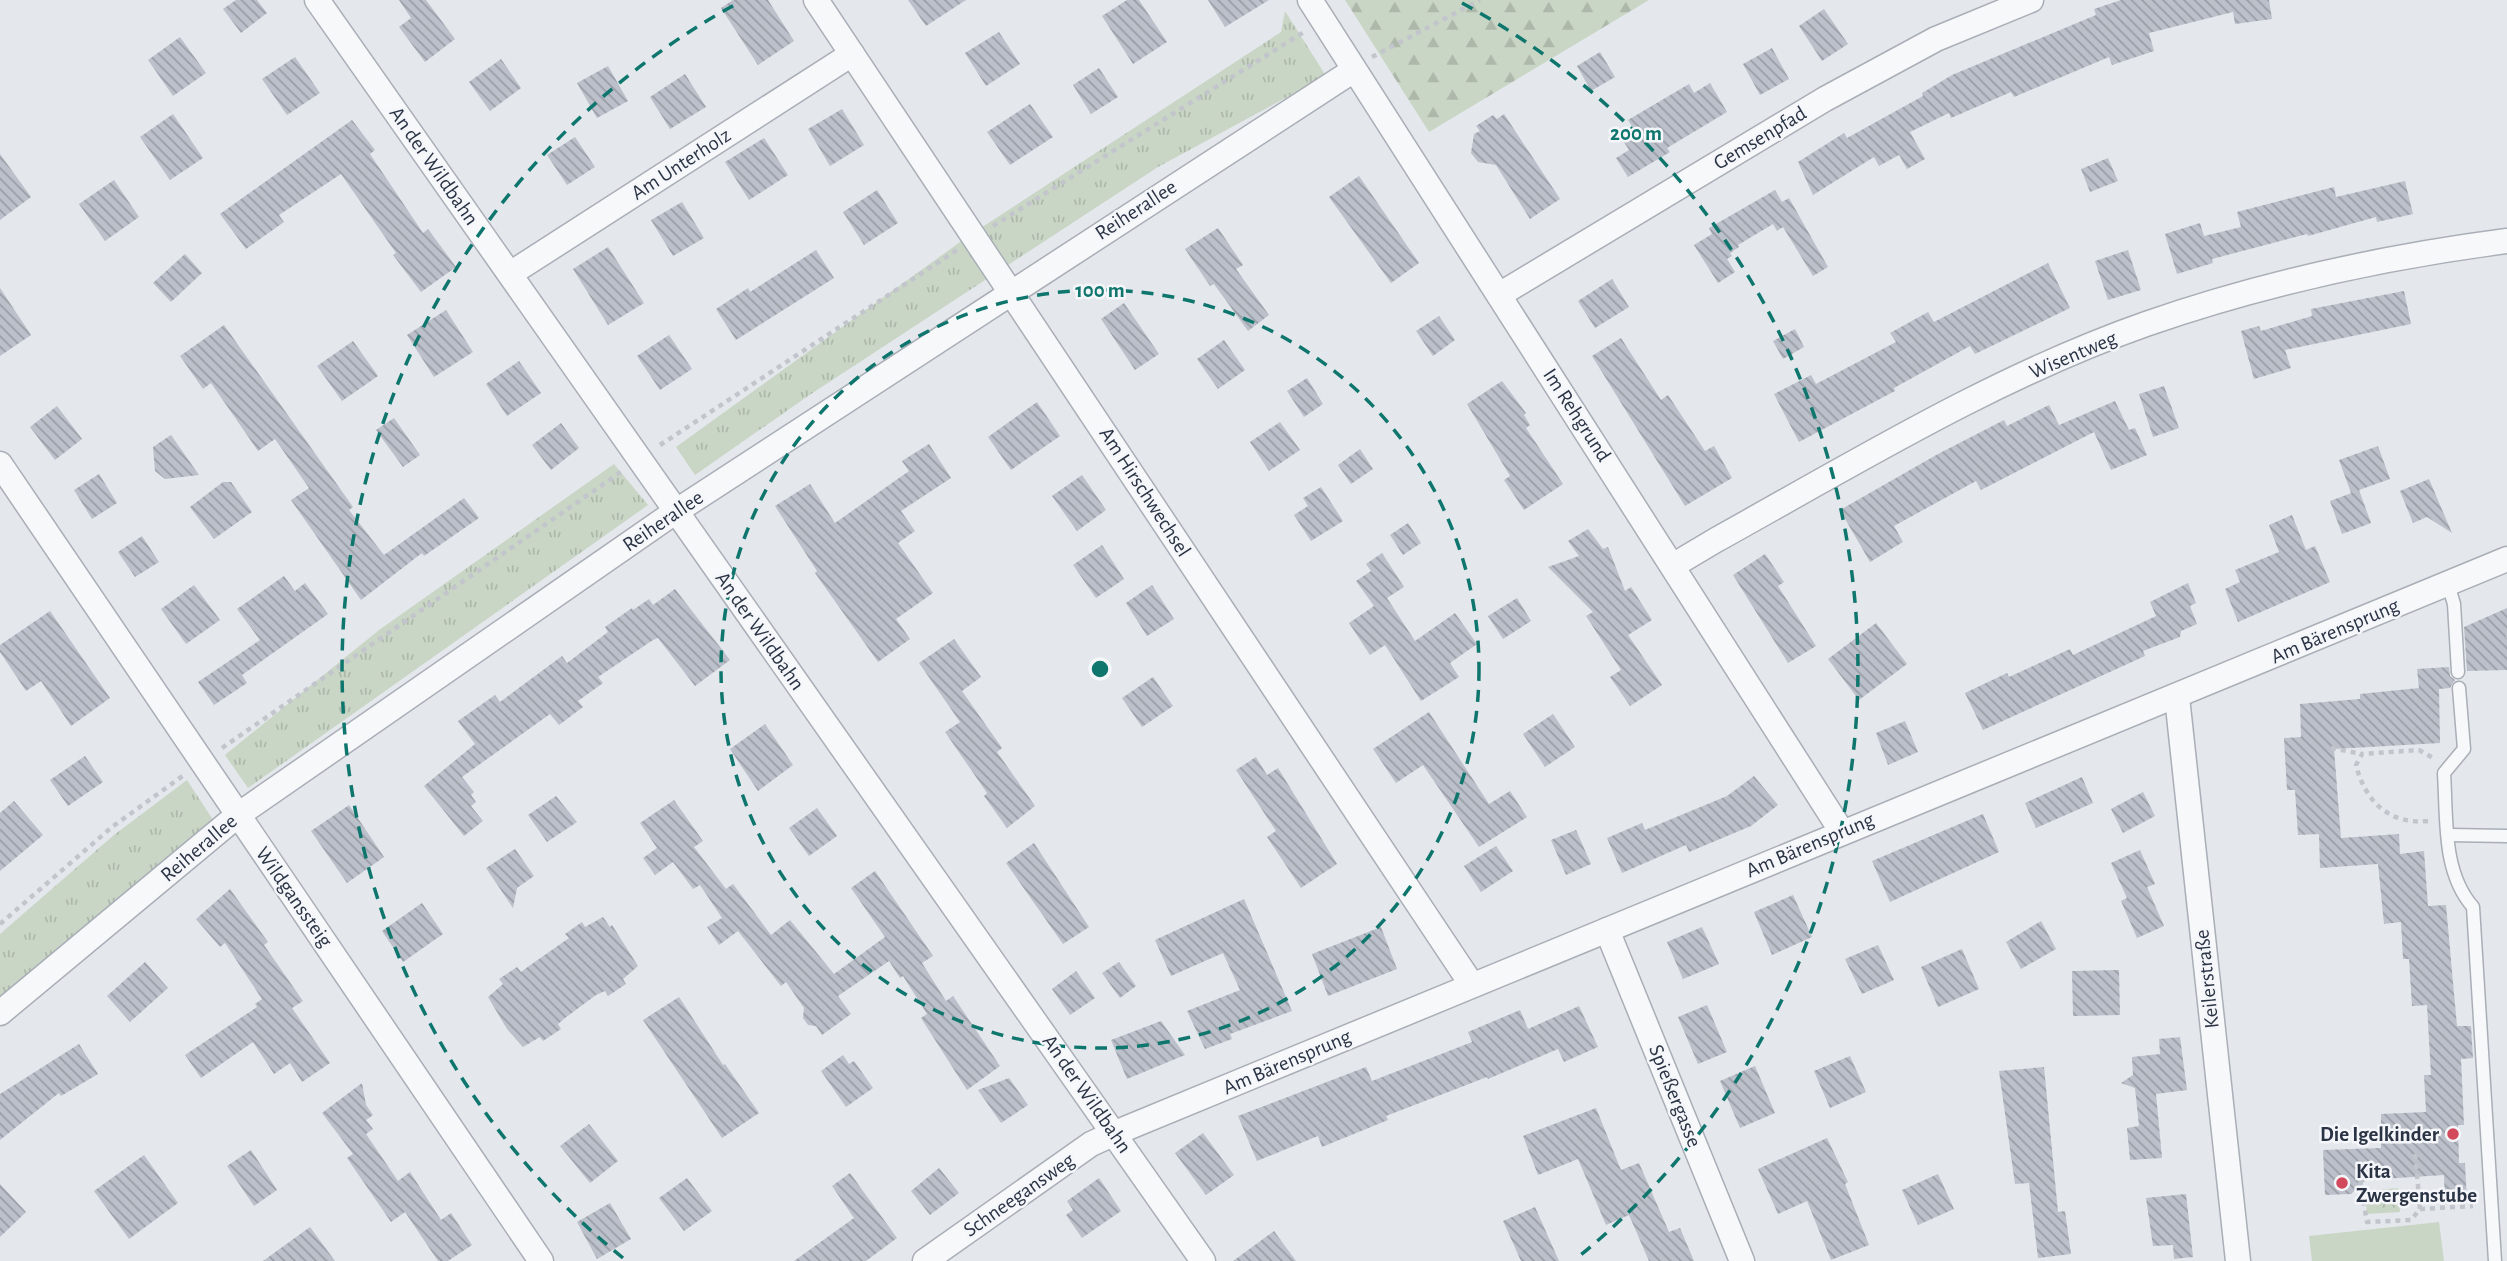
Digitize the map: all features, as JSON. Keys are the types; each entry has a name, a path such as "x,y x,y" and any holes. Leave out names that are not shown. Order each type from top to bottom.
{"street":[{"name":"An der Wildbahn","path":"317,0 1203,1261"},
{"name":"Am Hirschwechsel","path":"817,0 1472,985"},
{"name":"Im Rehgrund","path":"1310,0 1842,831"},
{"name":"Gemsenpfad","path":"1499,295 1825,99 1936,39 2031,0"},
{"name":"Am Unterholz","path":"510,274 852,54"},
{"name":"Reiherallee","path":"0,1013 238,815 675,512 1012,290 1354,70"},
{"name":"Wisentweg","path":"1674,565 1972,401 2145,324 2306,275 2419,252 2507,241"},
{"name":"Wildganssteig","path":"0,464 541,1261"},
{"name":"Am Bärensprung","path":"1115,1133 2507,559"},
{"name":"Keilerstraße","path":"2177,697 2238,1261"},
{"name":"Spießergasse","path":"1607,930 1742,1261"},
{"name":"Schneegansweg","path":"925,1261 1091,1144 1115,1133"}],"lane":[{"path":"2448,584 2454,604 2458,672"},
{"path":"2459,688 2464,749 2452,768 2445,773 2447,819 2453,873 2461,894 2473,907 2496,1261"},
{"path":"2449,835 2507,835"}],"path":[{"path":"1354,70 1377,54 1427,31 1480,0"},
{"path":"2331,748 2362,754 2419,750 2452,768"},
{"path":"2362,754 2356,765 2361,788 2372,802 2391,815 2415,823 2447,819"},
{"path":"2360,1181 2367,1222 2411,1220 2420,1209 2415,1152"},
{"path":"2420,1209 2492,1205"}],"green space":[{"path":"1345,0 1649,0 1429,132"},
{"path":"1285,11 1326,76 1158,167 811,394 695,475 676,447 967,237 1281,32"},
{"path":"614,464 648,505 248,788 225,755 379,630"},
{"path":"187,780 215,823 0,996 0,934 114,835"},
{"path":"2398,1188 2400,1212 2367,1214 2365,1191"},
{"path":"2439,1222 2444,1261 2312,1261 2309,1236"}],"building":[{"path":"236,0 257,0 267,13 241,33 223,9"},
{"path":"399,0 426,0 455,39 425,62 399,27 411,18"},
{"path":"733,0 768,0 794,41 758,65 721,8"},
{"path":"908,0 966,0 926,26"},
{"path":"1127,0 1139,0 1167,42 1133,64 1102,16"},
{"path":"1208,0 1269,0 1225,27"},
{"path":"2121,0 2269,0 2272,19 2235,24 2233,12 2149,33 2154,51 2112,65 2109,57 2014,97 2011,92 1951,118 1949,113 1910,132 1925,159 1907,169 1899,155 1879,166 1874,157 1813,195 1798,162 1844,133 1847,138 1923,96 1922,93 1952,75 2096,15 2094,9"},
{"path":"1824,9 1848,44 1822,61 1799,26"},
{"path":"999,32 1020,64 986,86 965,53"},
{"path":"180,37 206,73 173,96 148,60"},
{"path":"1772,48 1789,79 1760,95 1743,64"},
{"path":"1600,52 1615,77 1591,91 1577,66"},
{"path":"295,57 320,93 287,115 262,79"},
{"path":"501,59 521,88 490,111 469,82"},
{"path":"608,66 628,101 597,118 577,83"},
{"path":"1099,68 1118,97 1091,114 1073,85"},
{"path":"685,74 706,107 670,129 650,97"},
{"path":"1710,83 1727,112 1667,148 1670,152 1628,177 1616,158 1629,150 1622,139 1635,131 1628,120 1689,84 1694,93"},
{"path":"1030,104 1053,137 1010,165 987,132"},
{"path":"842,109 864,145 830,166 808,129"},
{"path":"173,114 203,158 170,180 140,137"},
{"path":"1504,114 1560,199 1530,219 1496,165 1478,162 1471,153 1474,134 1480,131 1476,126 1493,115 1497,119"},
{"path":"352,120 375,150 370,154 423,233 428,229 456,267 421,292 393,255 396,253 341,174 279,215 284,222 246,249 220,214"},
{"path":"575,137 595,167 567,185 547,155"},
{"path":"764,138 788,175 749,200 725,162"},
{"path":"0,154 31,197 0,220"},
{"path":"2108,158 2118,181 2090,192 2081,169"},
{"path":"1359,176 1419,263 1391,283 1329,197"},
{"path":"114,180 139,217 105,241 79,204"},
{"path":"2405,181 2413,214 2377,222 2376,217 2308,236 2307,234 2212,259 2213,263 2177,274 2165,234 2200,223 2204,236 2241,227 2237,212 2334,187 2336,197"},
{"path":"877,190 898,223 864,245 843,212"},
{"path":"1775,190 1782,202 1789,198 1828,267 1813,276 1783,227 1777,231 1773,224 1738,245 1739,247 1730,253 1732,256 1727,259 1735,272 1718,283 1694,245 1712,234 1709,228"},
{"path":"682,202 704,238 673,256 651,220"},
{"path":"1218,228 1243,265 1236,269 1269,315 1248,331 1214,284 1210,286 1185,249"},
{"path":"608,247 644,303 608,325 573,269"},
{"path":"816,250 834,278 736,340 716,309 748,288 750,292"},
{"path":"2128,250 2141,290 2108,300 2095,261"},
{"path":"185,254 202,273 171,302 153,283"},
{"path":"2048,263 2070,308 1975,354 1970,346 1894,388 1895,391 1799,442 1774,394 1811,375 1816,384 1896,342 1890,333 1928,312 1934,322"},
{"path":"1612,279 1629,307 1595,328 1578,301"},
{"path":"0,288 31,335 0,356"},
{"path":"2404,291 2411,324 2285,350 2291,368 2254,379 2241,331 2259,326 2261,331 2312,316 2311,309"},
{"path":"1124,303 1159,354 1135,370 1101,319"},
{"path":"446,310 473,352 434,377 407,335"},
{"path":"1439,316 1455,340 1433,356 1416,331"},
{"path":"224,325 353,507 349,510 384,555 464,498 479,518 424,556 422,553 361,600 291,500 309,488 275,439 258,451 211,383 203,389 180,356"},
{"path":"1795,329 1804,347 1783,359 1773,341"},
{"path":"669,335 692,369 660,390 637,356"},
{"path":"1621,338 1661,400 1668,395 1705,451 1714,446 1732,478 1685,506 1592,356"},
{"path":"1224,340 1245,370 1218,389 1197,359"},
{"path":"353,341 378,376 342,401 317,366"},
{"path":"519,361 541,393 507,416 486,384"},
{"path":"1307,378 1323,404 1304,417 1287,391"},
{"path":"1502,381 1526,413 1524,415 1530,425 1526,428 1563,484 1524,510 1504,480 1510,476 1467,404"},
{"path":"2164,386 2179,428 2153,437 2139,394"},
{"path":"2115,401 2129,430 2135,428 2147,455 2111,470 2094,432 1981,490 1976,481 1894,526 1903,542 1870,562 1840,510 2004,420 2007,426 2049,405 2059,425"},
{"path":"1037,402 1060,436 1011,470 988,437"},
{"path":"57,406 82,439 55,460 30,427"},
{"path":"394,418 420,455 403,467 376,430"},
{"path":"1280,422 1300,450 1269,471 1250,442"},
{"path":"561,423 579,448 551,470 532,445"},
{"path":"171,435 199,475 165,479 155,471 153,447"},
{"path":"929,444 951,478 901,511 915,531 898,543 933,593 896,619 910,639 878,662 815,573 817,571 775,506 810,484 835,523 909,471 902,461"},
{"path":"2378,446 2390,479 2359,490 2371,523 2342,534 2330,501 2357,491 2351,493 2339,460"},
{"path":"1360,449 1373,469 1351,484 1338,465"},
{"path":"99,474 117,503 92,519 74,490"},
{"path":"1082,475 1106,510 1077,531 1052,496"},
{"path":"2429,479 2452,533 2427,517 2413,523 2400,491"},
{"path":"223,482 231,482 252,512 214,539 190,507"},
{"path":"1321,487 1343,521 1311,541 1294,515 1308,506 1303,498"},
{"path":"2292,515 2306,550 2315,546 2330,582 2238,622 2225,589 2240,582 2235,570 2279,552 2269,525"},
{"path":"1408,523 1421,543 1403,555 1390,535"},
{"path":"1588,529 1603,549 1608,547 1625,591 1631,587 1652,620 1628,635 1662,685 1630,706 1610,677 1621,670 1586,616 1593,612 1548,567 1579,556 1568,541"},
{"path":"142,536 159,562 135,577 118,552"},
{"path":"1102,545 1124,579 1096,598 1073,565"},
{"path":"1382,553 1404,587 1387,598 1415,641 1455,613 1477,644 1450,663 1459,677 1421,701 1385,645 1370,655 1349,623 1374,606 1356,581 1371,571 1366,564"},
{"path":"1765,554 1784,582 1778,586 1816,646 1788,663 1733,575"},
{"path":"284,576 295,591 305,583 328,614 242,675 247,683 214,705 198,682 260,640 237,609"},
{"path":"2188,583 2196,603 2190,606 2197,624 2181,631 2180,637 2143,651 2145,656 1983,730 1965,693 2007,673 2009,677 2070,649 2073,655 2156,616 2150,602"},
{"path":"194,585 220,620 186,644 161,609"},
{"path":"1152,585 1174,619 1147,636 1126,603"},
{"path":"675,589 730,660 695,686 658,638 653,640 598,677 603,683 578,701 583,707 559,725 550,714 462,777 474,792 471,795 476,802 471,806 483,821 464,836 424,786 475,744 458,721 495,695 500,702 562,656 567,663 608,632 605,627 632,608 633,610 649,599 653,605"},
{"path":"1517,598 1531,621 1503,639 1488,616"},
{"path":"2507,608 2507,670 2467,671 2464,627"},
{"path":"50,611 110,698 71,726 41,681 26,691 0,652 0,645"},
{"path":"1876,623 1907,664 1859,700 1828,659"},
{"path":"954,639 981,677 962,691 1002,748 997,752 1035,806 1007,828 984,796 987,793 945,732 960,722 919,663"},
{"path":"2449,667 2450,676 2455,680 2450,688 2439,689 2440,743 2334,749 2341,838 2399,834 2400,854 2424,851 2428,906 2446,905 2457,1026 2471,1026 2473,1058 2461,1059 2464,1125 2458,1125 2459,1163 2465,1163 2467,1203 2445,1204 2444,1175 2366,1180 2351,1194 2325,1195 2323,1150 2381,1148 2381,1114 2426,1112 2424,1075 2431,1075 2427,1005 2412,1006 2409,959 2403,959 2401,922 2384,924 2378,864 2320,868 2319,834 2298,835 2295,790 2287,790 2284,738 2301,737 2300,704 2360,699 2360,694 2419,688 2417,669"},
{"path":"1153,677 1173,706 1142,727 1122,698"},
{"path":"1429,712 1489,804 1510,791 1527,817 1479,847 1423,765 1396,783 1373,749"},
{"path":"1553,714 1575,747 1545,767 1523,734"},
{"path":"1905,721 1918,752 1888,765 1876,733"},
{"path":"765,724 793,765 758,791 730,749"},
{"path":"85,756 103,782 68,806 50,780"},
{"path":"1256,757 1267,775 1278,768 1337,864 1301,888 1267,837 1276,831 1236,770"},
{"path":"1754,776 1778,805 1751,826 1689,852 1686,845 1622,873 1607,838 1642,823 1645,830 1727,796"},
{"path":"2082,777 2093,803 2036,828 2025,803"},
{"path":"2143,792 2155,816 2123,833 2111,809"},
{"path":"556,796 577,822 547,842 528,815"},
{"path":"674,800 703,841 694,847 726,889 733,884 771,935 790,920 834,974 885,937 851,888 875,871 933,956 922,963 946,1001 953,996 1000,1066 967,1090 921,1018 927,1014 903,976 900,978 889,961 838,996 851,1014 822,1035 816,1026 808,1025 803,1018 804,1008 786,982 781,986 738,931 719,945 707,927 722,918 700,885 693,889 673,862 655,875 643,858 657,848 640,823"},
{"path":"14,801 43,835 0,871 0,813"},
{"path":"349,805 384,857 347,883 311,831"},
{"path":"817,808 837,836 809,856 789,828"},
{"path":"1983,814 1999,852 1890,902 1872,861"},
{"path":"1576,830 1591,864 1566,875 1551,840"},
{"path":"1034,843 1089,927 1063,944 1006,863"},
{"path":"1496,846 1513,871 1481,892 1464,866"},
{"path":"515,849 534,876 517,888 513,908 486,868"},
{"path":"2140,850 2155,884 2147,887 2164,926 2137,938 2121,901 2127,898 2111,863"},
{"path":"230,889 268,942 264,945 303,1001 292,1008 330,1063 302,1082 290,1063 274,1074 253,1042 201,1078 185,1055 257,1007 255,1004 262,999 225,943 220,947 196,919"},
{"path":"1793,895 1812,937 1772,955 1754,912"},
{"path":"1244,899 1292,1011 1230,1034 1232,1039 1205,1049 1187,1011 1240,990 1223,953 1171,976 1155,940"},
{"path":"422,903 443,934 403,962 382,931"},
{"path":"603,917 610,927 612,925 638,966 623,979 626,984 608,996 605,991 596,995 558,1024 561,1029 543,1041 540,1037 523,1047 507,1029 488,997 503,984 499,979 517,967 521,972 569,938 565,934 582,922 585,927"},
{"path":"2041,921 2056,949 2021,969 2006,942"},
{"path":"1381,927 1397,969 1328,996 1312,954"},
{"path":"1702,927 1719,964 1683,979 1667,942"},
{"path":"1878,945 1894,980 1862,994 1845,959"},
{"path":"1962,949 1979,989 1938,1007 1921,967"},
{"path":"145,962 168,988 130,1022 107,996"},
{"path":"1119,962 1136,986 1120,998 1102,973"},
{"path":"2119,970 2120,1015 2073,1016 2072,971"},
{"path":"1076,971 1095,998 1070,1015 1052,989"},
{"path":"679,997 723,1065 725,1064 759,1113 722,1138 643,1020"},
{"path":"1707,1005 1727,1052 1698,1064 1678,1017"},
{"path":"1579,1006 1598,1047 1564,1062 1558,1049 1488,1079 1487,1077 1386,1116 1388,1120 1322,1147 1318,1136 1257,1161 1238,1116 1366,1067 1372,1081 1472,1042 1468,1032 1520,1010 1528,1029"},
{"path":"1161,1021 1185,1055 1127,1079 1111,1040"},
{"path":"2180,1037 2187,1090 2156,1094 2162,1158 2130,1160 2127,1128 2139,1126 2135,1088 2121,1083 2133,1075 2132,1057 2160,1054 2159,1039"},
{"path":"79,1044 98,1074 61,1096 59,1093 0,1140 0,1094"},
{"path":"843,1055 849,1064 854,1061 873,1088 846,1107 821,1071"},
{"path":"1850,1056 1866,1092 1830,1108 1814,1071"},
{"path":"1755,1066 1775,1113 1740,1128 1720,1081"},
{"path":"2044,1067 2058,1212 2065,1211 2071,1254 2038,1258 2029,1183 2015,1184 1999,1071"},
{"path":"1009,1078 1028,1105 1001,1123 978,1090"},
{"path":"362,1083 366,1105 373,1115 366,1120 373,1129 366,1134 398,1181 410,1172 441,1220 451,1213 472,1245 448,1261 438,1261 405,1212 391,1222 347,1158 353,1154 322,1113"},
{"path":"1596,1108 1621,1170 1639,1163 1669,1232 1680,1228 1694,1261 1649,1261 1629,1215 1606,1225 1578,1159 1538,1175 1523,1136"},
{"path":"589,1124 618,1161 590,1183 560,1146"},
{"path":"1203,1133 1234,1175 1206,1195 1175,1153"},
{"path":"1827,1138 1848,1182 1845,1184 1869,1245 1831,1260 1807,1201 1778,1214 1758,1169"},
{"path":"251,1150 277,1190 254,1206 227,1166"},
{"path":"144,1155 178,1203 129,1239 94,1191"},
{"path":"939,1168 959,1193 930,1215 911,1191"},
{"path":"850,1173 897,1238 866,1261 794,1261 854,1218 832,1186"},
{"path":"1938,1174 1954,1209 1918,1225 1902,1190"},
{"path":"687,1178 712,1211 684,1231 659,1198"},
{"path":"1099,1178 1121,1211 1082,1238 1066,1215 1073,1210 1067,1201"},
{"path":"0,1184 26,1212 0,1237"},
{"path":"2186,1194 2193,1257 2174,1259 2173,1245 2153,1246 2146,1198"},
{"path":"610,1203 631,1239 597,1259 577,1222"},
{"path":"1535,1207 1559,1261 1521,1261 1503,1221"},
{"path":"310,1227 335,1261 263,1261"},
{"path":"1274,1231 1296,1261 1233,1261"}],"place":[{"name":"Die Igelkinder","path":"2453,1134"},
{"name":"Kita Zwergenstube","path":"2342,1183"}]}
